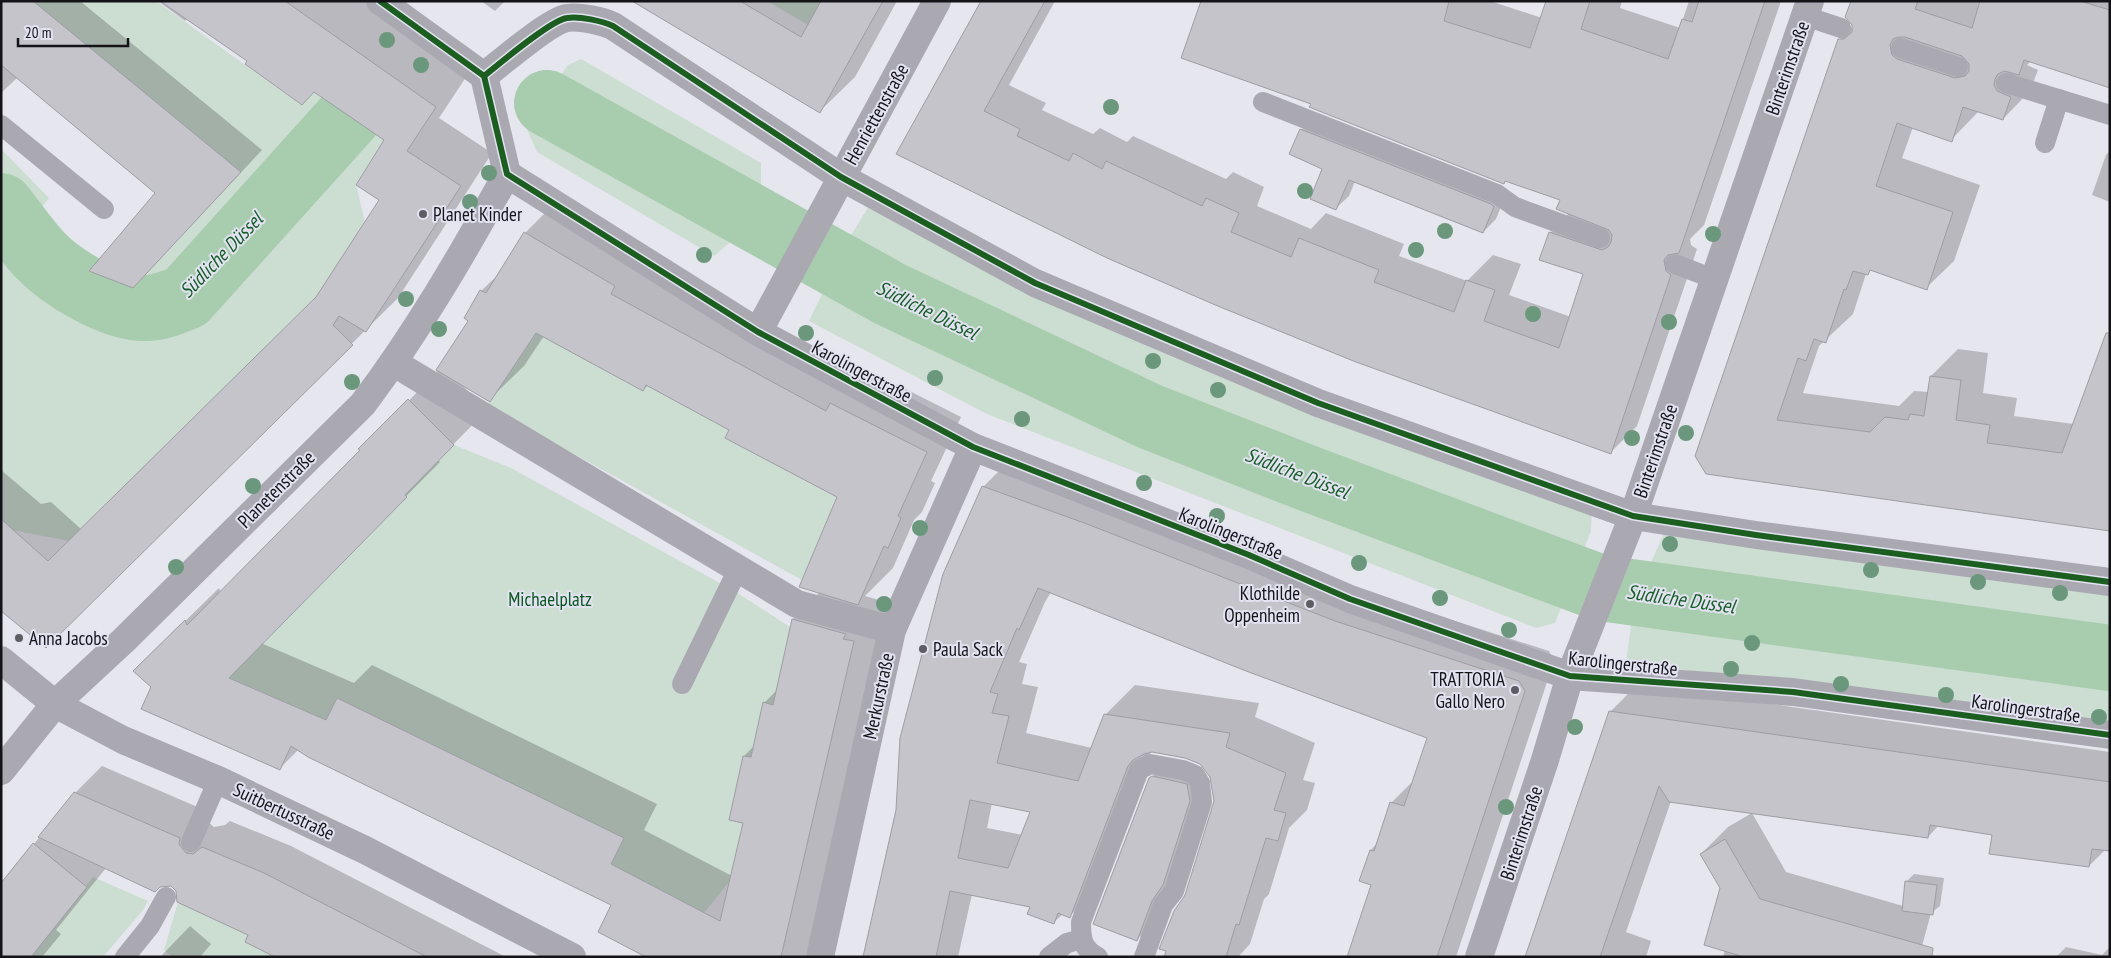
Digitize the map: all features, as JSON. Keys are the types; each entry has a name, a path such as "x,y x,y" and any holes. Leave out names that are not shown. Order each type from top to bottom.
{"street":[{"path":"380,1 484,76 507,174"},
{"name":"Henriettenstraße","path":"758,332 938,1"},
{"path":"484,76 553,23 564,9 613,26 841,177 1035,283 1318,402 1633,516 1756,535 2110,582"},
{"name":"Binterimstraße","path":"1479,957 1545,760 1570,676 1633,516 1807,9"},
{"name":"Karolingerstraße","path":"507,174 758,332 973,447 1249,555 1350,599 1570,676 1793,692 2110,735"},
{"name":"Planetenstraße","path":"1,772 55,704 124,640 363,404 394,363 453,271 507,174"},
{"path":"394,363 797,604 892,630"},
{"name":"Merkurstraße","path":"820,957 892,630 973,447"},
{"name":"Suitbertusstraße","path":"1,660 55,704 123,740 218,780 365,850 572,957"}],"lane":[{"path":"1807,9 1841,28"},
{"path":"1901,48 1958,67"},
{"path":"2006,83 2110,115"},
{"path":"2045,143 2059,99"},
{"path":"1263,102 1497,194 1515,207 1600,238"},
{"path":"1,126 104,208"},
{"path":"1675,264 1714,279"},
{"path":"682,684 738,569"},
{"path":"1098,957 1089,953 1082,944 1081,922 1139,770 1150,764 1183,770 1195,775 1200,783 1202,802 1174,891 1163,905 1144,957"},
{"path":"191,842 218,780"},
{"path":"125,957 150,926 166,897"},
{"path":"1049,957 1066,944 1082,939"}],"green space":[{"path":"33,1 156,1 301,105 314,92 384,140 356,185 365,222 317,296 69,541 1,528 1,149 49,198 33,218 101,275 133,288 241,172"},
{"path":"767,1 821,1 808,25"},
{"path":"581,59 761,163 761,196 736,237 714,256 537,152 526,127 568,65"},
{"path":"870,204 1592,506 1591,531 1555,623 1536,628 987,414 809,321 847,242"},
{"path":"543,312 569,351 643,391 646,385 729,430 726,438 851,479 834,505 802,580 487,406 532,338"},
{"name":"Michaelplatz","path":"454,445 511,468 736,592 790,627 773,705 763,702 751,757 743,756 729,820 743,823 729,882 704,913 611,864 624,839 337,698 326,720 228,677 407,497 405,495"},
{"path":"1668,525 2110,587 2110,728 1626,662 1635,597"},
{"path":"93,877 148,901 143,910 103,957 34,957 32,955"},
{"path":"178,902 248,935 245,942 275,957 172,957 164,950"}],"building":[{"path":"1,1 33,1 241,172 133,288 89,271 155,193 1,65"},
{"path":"160,1 285,1 436,107 407,151 461,186 366,332 339,316 333,325 353,345 46,648 1,611 1,519 48,561 316,297 379,200 356,185 384,140 314,92 302,105 245,64 247,61"},
{"path":"632,1 740,1 801,37 821,1 883,1 820,113"},
{"path":"981,1 1045,1 984,111 1020,129 1017,136 1069,161 1073,153 1102,169 1106,161 1202,206 1206,198 1239,213 1231,232 1291,257 1299,238 1379,270 1374,282 1454,312 1466,280 1495,290 1484,321 1559,348 1583,274 1539,260 1549,232 1602,250 1608,247 1611,242 1612,235 1609,230 1556,209 1560,200 1505,181 1504,184 1309,107 1311,104 1181,58 1201,1 1449,1 1444,21 1530,48 1546,1 1590,1 1581,29 1668,59 1682,19 1692,22 1699,1 1765,1 1679,253 1668,255 1664,260 1666,271 1671,275 1611,454 1356,362 1220,307 1107,258 896,154"},
{"path":"1851,1 1918,1 1915,9 1972,28 1980,1 2080,1 2110,10 2110,88 2024,60 2019,75 2004,71 1998,74 1995,79 1994,85 1997,91 2011,97 2003,120 1963,107 1952,142 1897,123 1876,186 1953,212 1927,290 1870,270 1868,275 1853,271 1846,290 1844,289 1826,343 1814,339 1806,361 1798,358 1777,420 1870,432 1885,417 1908,420 1910,414 1924,416 1930,376 1961,380 1956,420 1990,425 1987,443 2062,453 2106,333 2110,333 2110,531 1706,474 1695,456 1838,39 1844,39 1852,32 1852,25 1845,17","holes":["1905,37 1962,56 1969,64 1969,71 1965,76 1955,78 1897,59 1892,55 1890,45 1893,39"]},
{"path":"1300,129 1491,204 1494,207 1483,233 1349,180 1336,210 1310,199 1322,169 1289,154"},
{"path":"524,232 615,286 611,294 826,411 830,403 927,452 898,516 901,518 888,548 884,546 858,605 799,587 837,497 725,438 729,430 646,385 643,391 536,333 490,402 436,370 468,321 464,318 480,290 486,293"},
{"path":"408,399 454,445 405,495 407,497 229,678 326,720 337,698 624,838 611,864 720,921 743,823 729,820 743,756 751,757 763,702 773,705 792,619 846,634 843,639 854,641 781,957 646,957 598,932 611,905 308,757 291,746 280,770 141,709 151,687 133,671 185,620 187,625"},
{"path":"982,486 1087,524 1335,621 1519,681 1525,691 1437,957 1347,957 1371,885 1359,881 1370,850 1374,851 1390,802 1404,806 1427,738 1246,671 1038,588 1019,630 1017,628 990,692 998,694 992,713 1009,716 997,763 1078,781 1104,714 1230,733 1226,747 1286,773 1274,810 1286,813 1278,841 1266,838 1239,925 1236,924 1226,957 1164,957 1166,951 1159,949 1174,911 1185,895 1214,801 1210,777 1200,764 1185,758 1152,752 1133,760 1128,766 1070,918 1058,913 1054,924 1027,914 1030,907 950,891 936,957 863,957 896,810 900,738 943,574","holes":["970,800 1030,812 1008,868 958,858"]},
{"path":"1609,711 2110,782 2110,851 2092,849 2089,867 1989,854 1992,835 1930,825 1928,838 1669,802 1659,786 1600,957 1525,957"},
{"path":"1152,776 1187,784 1190,801 1163,885 1152,901 1137,941 1093,924 1149,778"},
{"path":"74,792 180,838 179,844 186,853 193,854 202,847 264,873 427,957 275,957 245,942 248,935 177,902 176,891 171,886 160,887 155,892 38,837"},
{"path":"1725,839 1760,899 1933,948 1932,957 1744,957 1704,945 1720,888 1700,854"},
{"path":"33,843 87,887 31,957 1,957 1,883"},
{"path":"1905,881 1937,885 1933,915 1902,911"}],"waterway":[{"name":"Südliche Düssel","path":"547,103 890,294 1151,417 1307,478 1601,588 2110,658"},
{"name":"Südliche Düssel","path":"1,206 40,255 74,282 103,297 132,307 150,308 161,306 186,297 349,116"}],"cycle path":[{"path":"380,1 484,76 507,174 758,332 973,447 1249,555 1350,599 1570,676 1793,692 2110,735"},
{"path":"484,76 525,43 559,21 567,18 578,18 603,22 613,26 841,177 1035,283 1318,403 1633,516 1756,535 2110,582"}],"place":[{"name":"Planet Kinder","path":"423,214"},
{"name":"Klothilde Oppenheim","path":"1310,604"},
{"name":"Anna Jacobs","path":"19,638"},
{"name":"Paula Sack","path":"923,649"},
{"name":"TRATTORIA Gallo Nero","path":"1515,690"}]}
